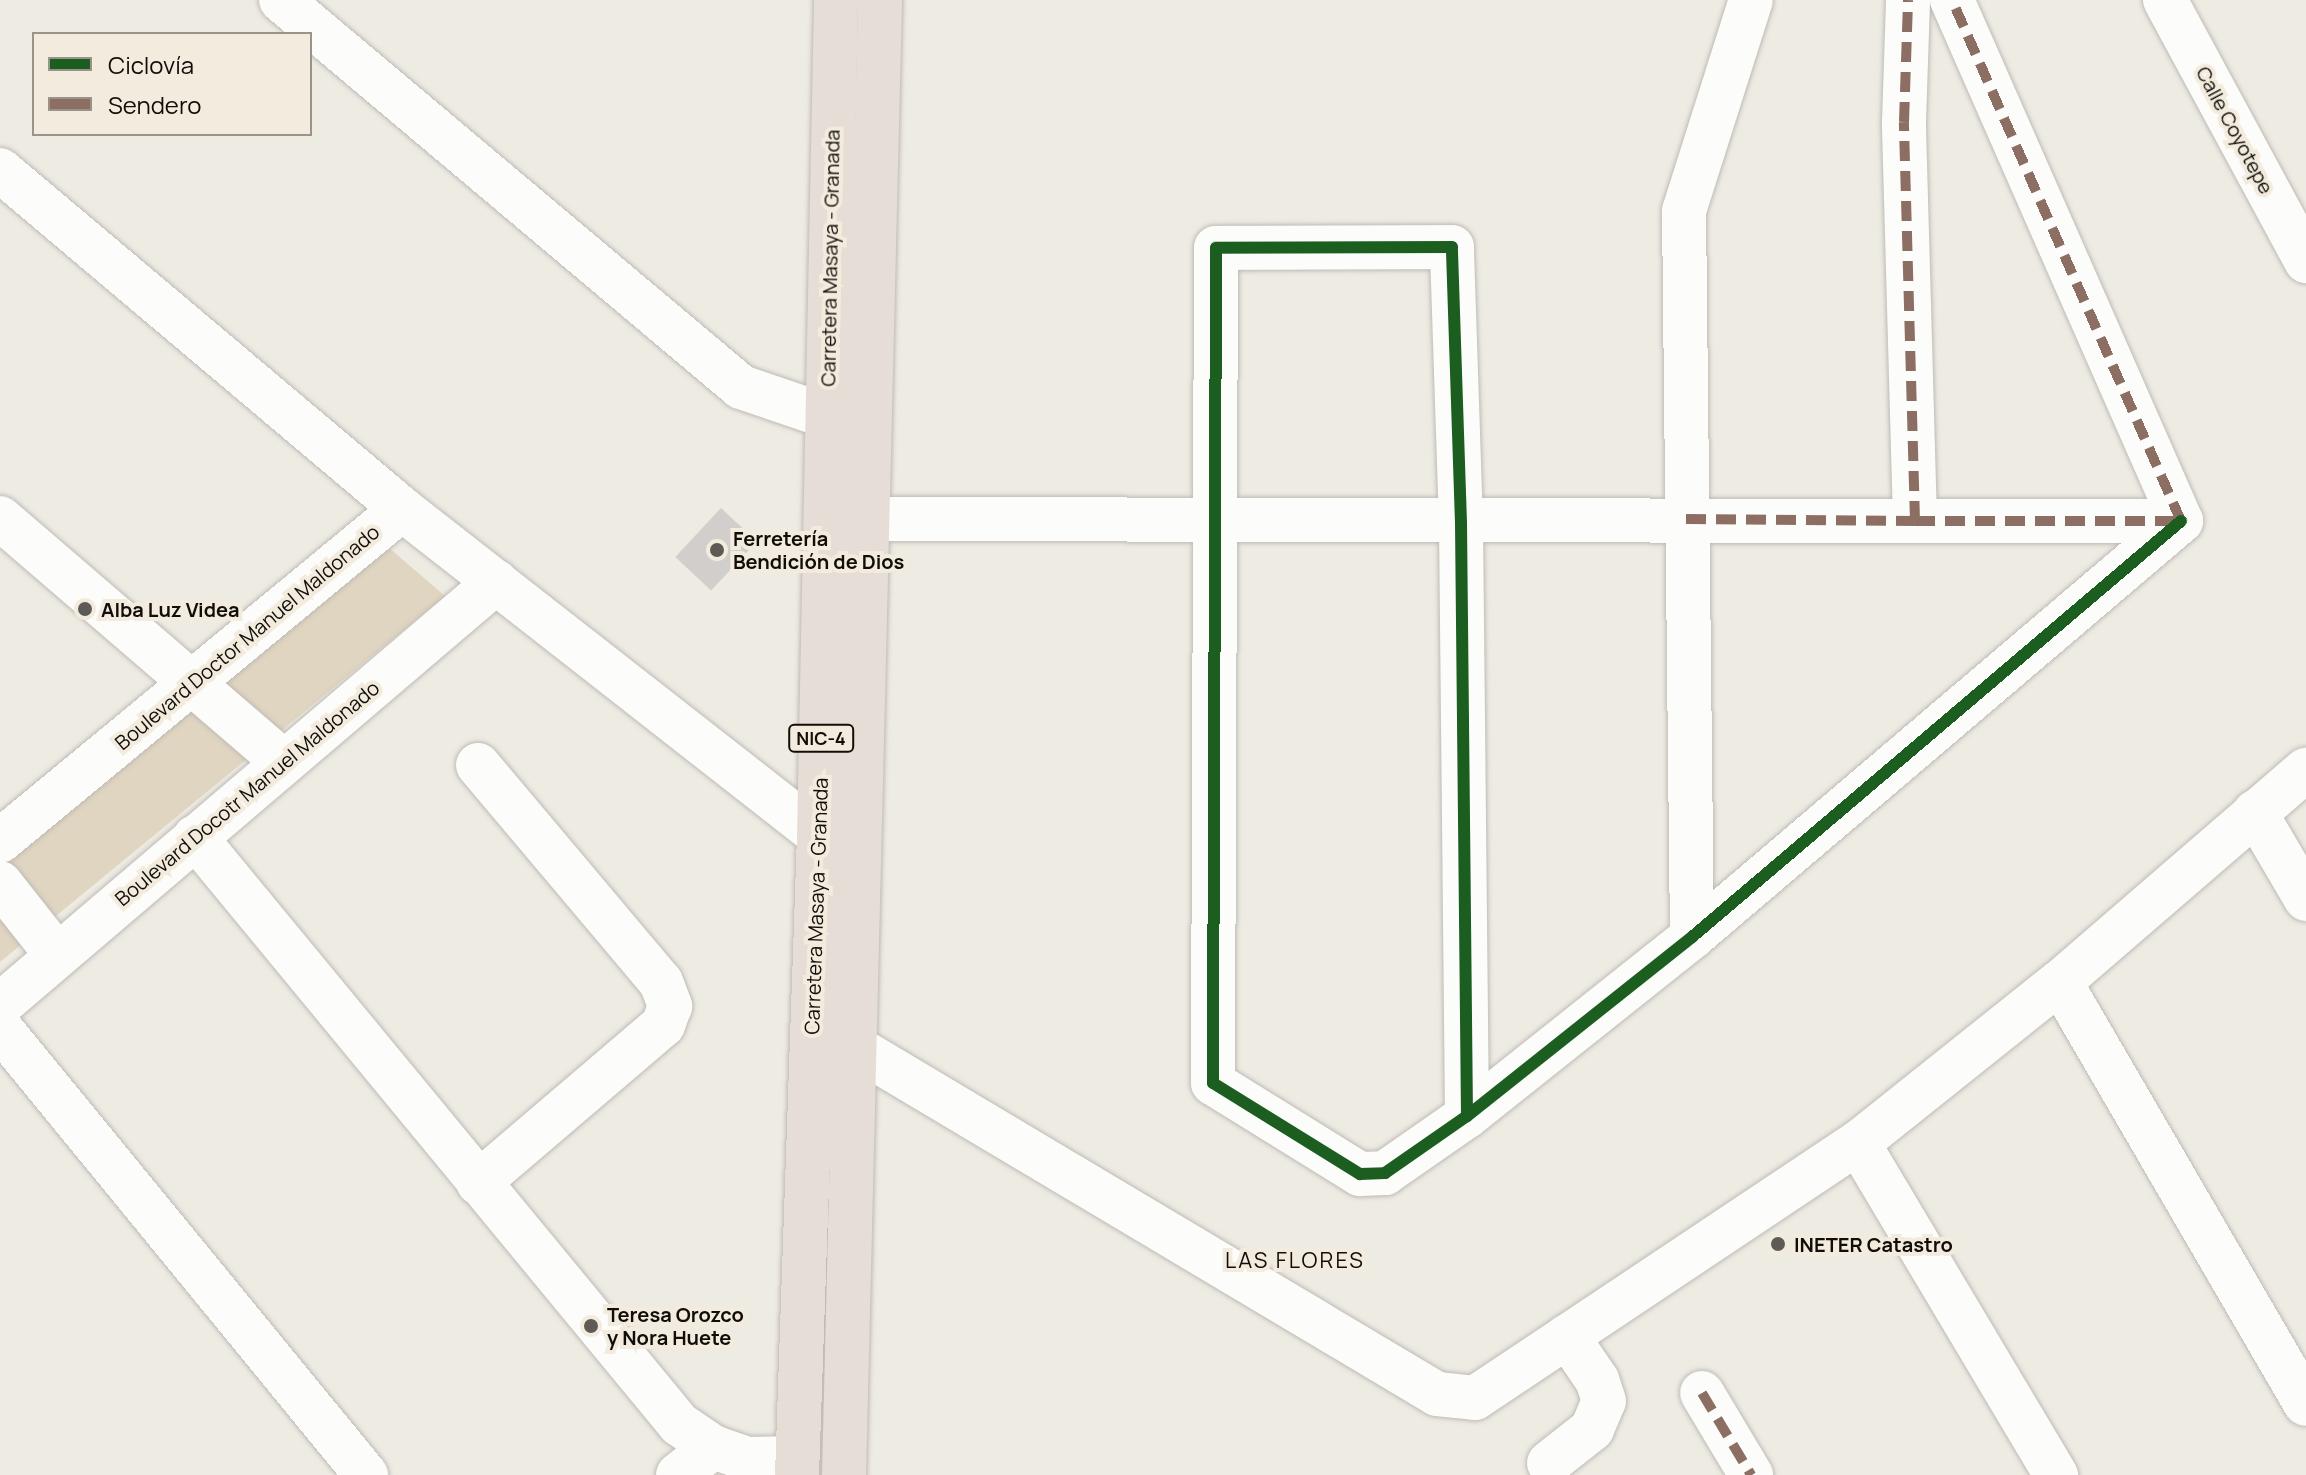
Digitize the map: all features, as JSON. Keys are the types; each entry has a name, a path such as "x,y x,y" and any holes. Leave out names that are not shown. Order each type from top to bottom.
{"highway":[{"name":"Carretera Masaya - Granada","path":"797,1466 819,835 836,0"},
{"name":"Carretera Masaya - Granada","path":"844,1475 880,0"}],"street":[{"path":"281,0 741,387 826,416"},
{"path":"1692,937 1684,211 1751,0"},
{"path":"1908,0 1904,122 1915,521"},
{"path":"1952,0 2181,521"},
{"name":"Calle Coyotepe","path":"2165,0 2306,261"},
{"path":"0,170 402,509 819,835"},
{"path":"1467,1116 1461,523 1452,247 1216,248 1213,1083 1360,1174 1373,1177 1467,1116 1692,937 2181,521"},
{"name":"Boulevard Doctor Manuel Maldonado","path":"0,841 402,509"},
{"path":"0,518 284,762"},
{"path":"865,519 1215,523 1686,519 2181,521"},
{"name":"Boulevard Docotr Manuel Maldonado","path":"0,1005 56,954 496,582"},
{"path":"478,765 661,982 670,1006 663,1025 478,1183"},
{"path":"853,1046 1437,1394 1475,1398 1858,1143 2060,982 2306,770"},
{"path":"2255,812 2306,899"},
{"path":"195,837 679,1424 713,1447 747,1459 797,1466"},
{"path":"0,883 56,954"},
{"path":"2060,982 2306,1404"},
{"path":"0,1028 366,1475"},
{"path":"1858,1143 2056,1475"},
{"path":"1549,1463 1592,1429 1604,1401 1597,1380 1567,1336"},
{"path":"1702,1393 1751,1475"},
{"path":"678,1475 713,1447"}],"shaded area":[{"path":"388,547 445,596 0,962 0,859"}],"building":[{"name":"Ferretería Bendición de Dios","path":"721,508 757,541 711,590 675,557"}],"marked path":[{"path":"1686,519 1915,521 1904,122 1908,0"},
{"path":"1915,521 2181,521 1952,0"},
{"path":"1702,1393 1751,1475"}],"cycle path":[{"path":"1467,1116 1461,523 1452,247 1216,248 1213,1083 1360,1174 1385,1173 1467,1116 1692,937 2181,521"}],"place":[{"name":"Ferretería Bendición de Dios","path":"717,550"},
{"name":"Alba Luz Videa","path":"85,609"},
{"name":"INETER Catastro","path":"1778,1244"},
{"name":"Teresa Orozco y Nora Huete","path":"591,1326"}],"district":[{"name":"LAS FLORES","path":"1295,1261"}]}
